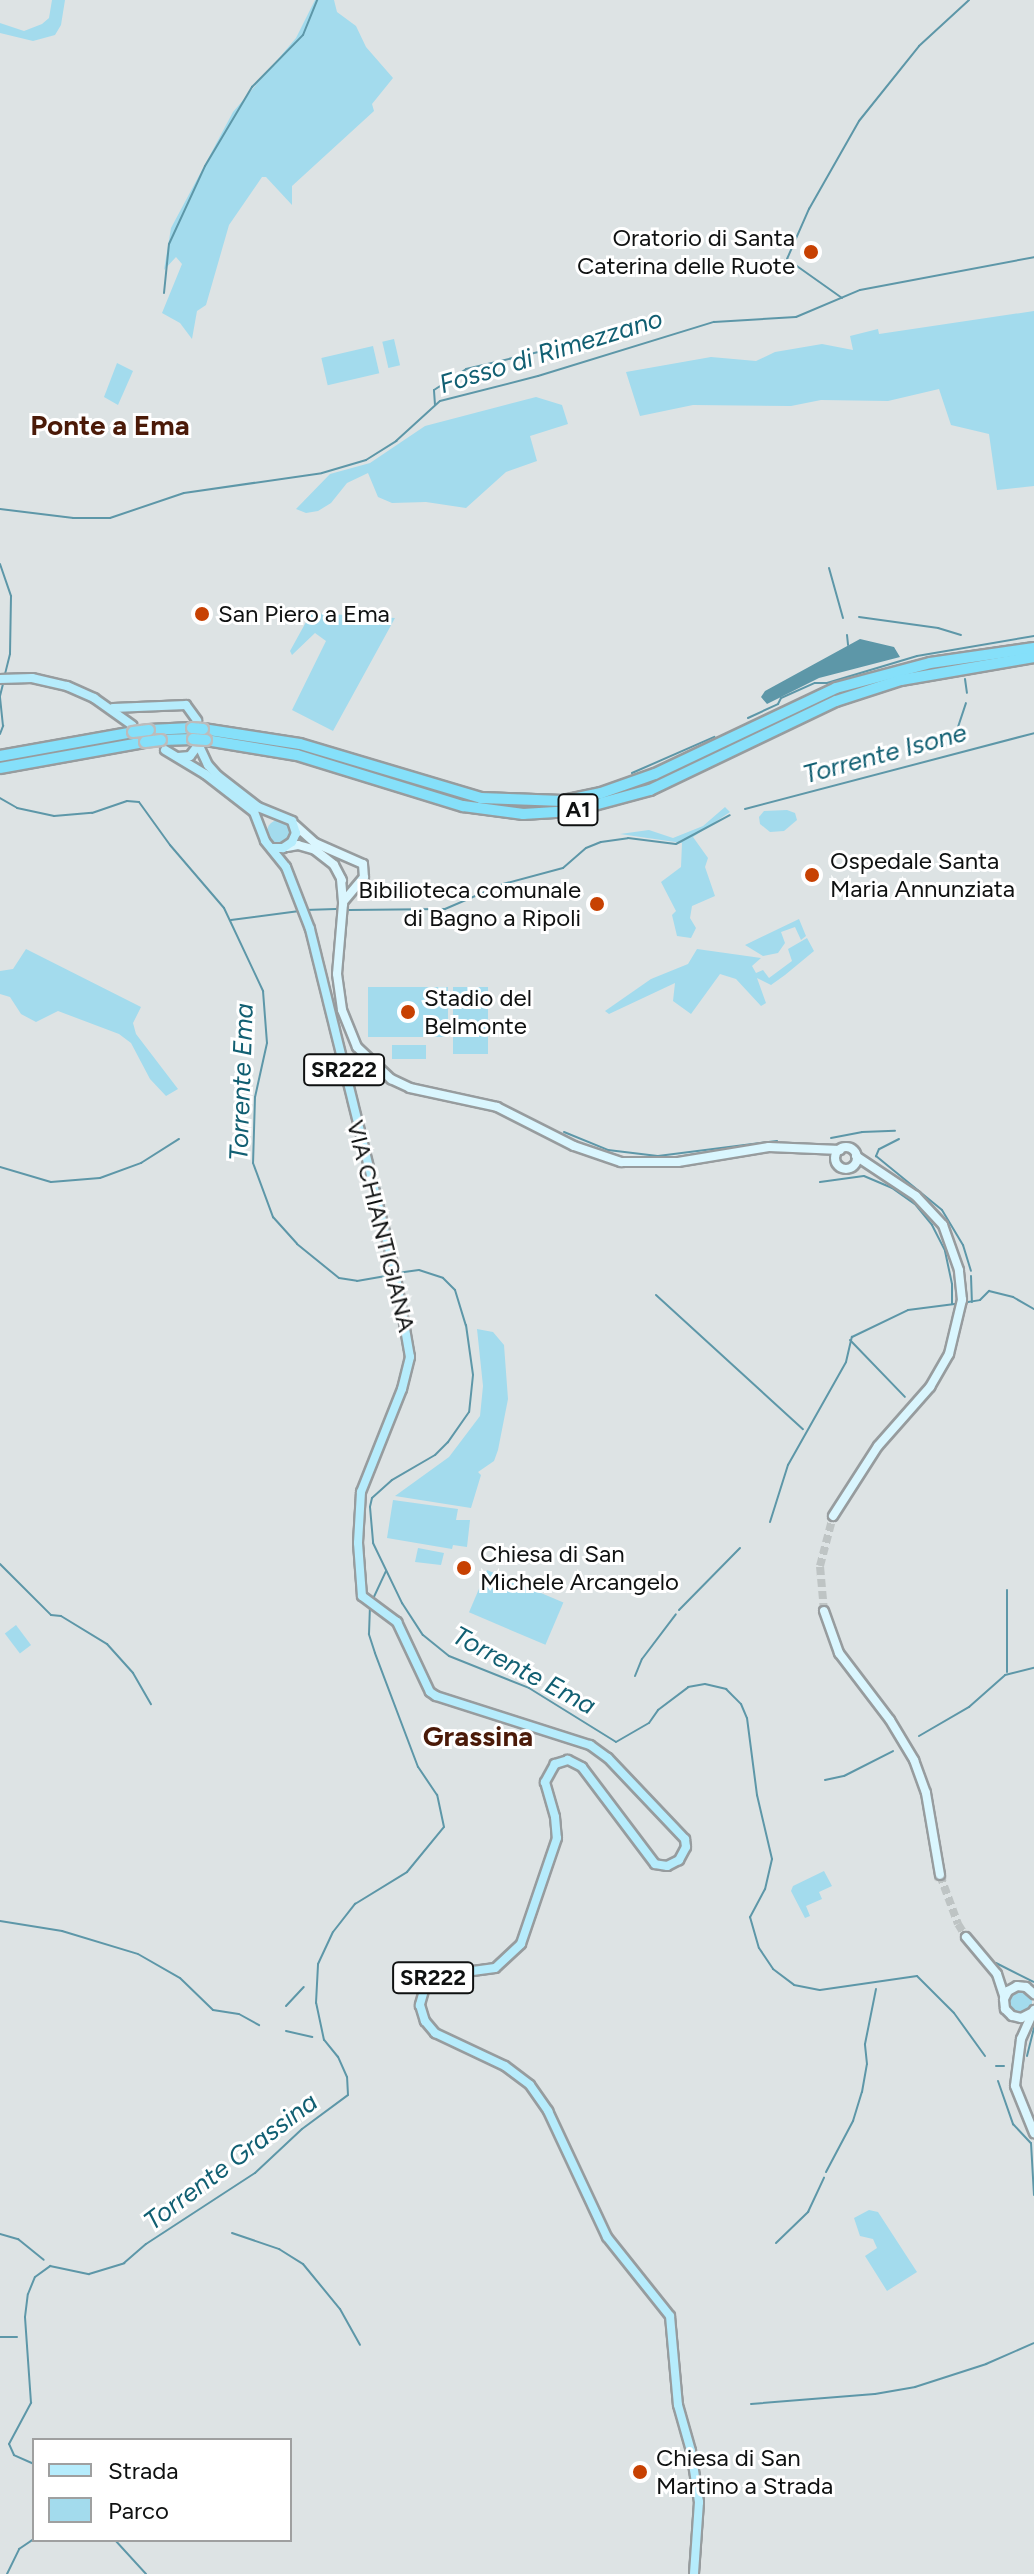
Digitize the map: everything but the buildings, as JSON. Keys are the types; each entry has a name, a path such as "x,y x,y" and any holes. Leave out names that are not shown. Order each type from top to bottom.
{"highway":[{"name":"A1","path":"0,756 133,727 300,744 481,798 563,801 601,793 655,774 836,688 930,663 1034,648"},
{"name":"A1","path":"0,768 145,742 163,745 198,736 297,755 463,806 523,814 561,812 597,806 650,790 808,713 869,690 933,674 1034,657"}],"main road":[{"path":"0,679 21,677 67,686 108,707 133,727"},
{"path":"108,707 186,705 218,776 258,807 295,825 315,843 347,859 357,859 364,866 365,875 343,905"},
{"path":"133,727 131,715 144,706"},
{"path":"173,756 187,757 198,736"},
{"name":"VIA CHIANTIGIANA","path":"163,745 173,756 205,774 254,812 264,839 286,867 303,909 398,1286 410,1357 402,1389 361,1492 358,1551 361,1592 370,1603 397,1622 430,1692 590,1745 608,1758 685,1839 686,1847 679,1860 667,1866 655,1864 582,1767 568,1760 555,1764 545,1782 555,1817 556,1841 521,1944 495,1968 436,1976 425,1987 420,2005 425,2021 435,2033 505,2066 530,2085 548,2111 607,2237 670,2316 678,2405 691,2451 699,2502 694,2574"},
{"path":"264,839 265,824 279,815"},
{"name":"VIA CHIANTIGIANA","path":"286,867 286,847 296,836 295,825"},
{"path":"273,848 298,845 315,850 349,884 357,883"},
{"path":"347,859 340,875 343,905 338,985 347,1027 361,1051 391,1079 410,1088 497,1107 574,1146 621,1162 678,1162 769,1147 823,1151 849,1148 876,1171 930,1208 943,1225 959,1270 960,1313 949,1354 930,1387 878,1446 833,1516"},
{"path":"835,1160 840,1150"},
{"path":"823,1151 842,1168 876,1171"},
{"path":"852,1167 856,1156"},
{"path":"824,1611 839,1653 890,1720 914,1760 926,1793 940,1875"},
{"path":"966,1937 1001,1982 1005,2009 1018,2030 1016,2091 1034,2133"},
{"path":"992,1967 1034,1994"},
{"path":"1004,1997 1011,1988 1019,1986"},
{"path":"1012,2016 1021,2018 1033,2012"},
{"path":"1019,2048 1033,2012"}],"green space":[{"path":"52,0 65,0 61,25 55,35 33,41 0,33 0,23 24,31 42,24 49,18"},
{"path":"315,0 334,0 337,12 356,26 366,47 393,78 372,104 374,111 292,186 292,205 266,177 262,177 229,225 206,305 197,311 192,339 180,323 162,313 182,264 176,257 164,270 171,228 233,112 296,38"},
{"path":"1034,311 1034,486 997,490 989,434 951,425 939,389 888,401 821,400 791,406 693,405 640,416 626,372 711,357 756,361 775,352 822,344 853,350 850,336 878,329 879,334"},
{"path":"394,339 400,365 388,368 382,342"},
{"path":"373,346 379,373 328,385 321,358"},
{"path":"117,363 133,371 118,405 104,397"},
{"path":"536,397 562,405 568,424 530,436 537,461 506,472 466,508 426,502 392,503 378,497 368,473 347,483 331,503 318,511 306,513 296,509 330,474 370,463 425,426"},
{"path":"311,613 395,618 333,731 292,710 326,641 315,633 292,655 290,651"},
{"path":"725,807 730,812 693,837 708,858 705,867 715,896 692,906 690,918 696,928 691,938 677,936 672,915 676,911 661,882 681,867 682,843 620,834 649,830 673,838 703,826"},
{"path":"787,810 795,813 797,820 784,831 770,832 760,824 759,817 764,811"},
{"path":"279,820 288,823 291,832 288,841 279,844 270,841 267,832 270,823"},
{"path":"799,919 806,936 801,940 795,927 781,932 785,943 778,953 763,956 745,945"},
{"path":"807,938 814,951 785,975 771,985 757,978 766,1003 761,1006 736,979 720,974 691,1014 673,1001 675,983 609,1014 605,1011 651,979 688,964 697,949 761,958 752,966 756,973 763,970 769,978 792,961 788,949"},
{"path":"26,949 141,1007 133,1023 136,1034 178,1089 166,1096 150,1079 131,1043 119,1034 58,1011 36,1022 21,1014 10,997 0,994 0,971 13,969"},
{"name":"Stadio del Belmonte","path":"368,987 448,987 448,1037 368,1037"},
{"path":"453,987 488,987 488,1054 453,1054"},
{"path":"392,1045 426,1045 426,1059 392,1059"},
{"path":"477,1329 493,1332 504,1345 508,1399 498,1450 494,1461 478,1472 481,1475 471,1508 395,1496 449,1457 480,1416 483,1386"},
{"path":"393,1500 458,1509 456,1520 470,1520 467,1547 453,1545 452,1549 387,1538"},
{"path":"418,1548 444,1553 441,1565 415,1562"},
{"path":"487,1570 563,1602 545,1645 469,1612"},
{"path":"16,1625 31,1645 20,1653 5,1633"},
{"path":"824,1871 832,1886 819,1892 822,1899 806,1906 810,1916 805,1918 791,1891 793,1886"},
{"path":"1020,1990 1031,1997 1032,2002 1025,2013 1020,2014 1009,2007 1008,2002 1015,1991"},
{"path":"869,2210 878,2212 917,2272 887,2291 865,2256 877,2248 873,2239 860,2236 854,2218"}],"shaded area":[{"path":"860,639 894,647 900,657 819,678 767,704 761,697 765,691"}],"waterway":[{"path":"164,293 169,244 205,166 252,87 303,35 317,0"},
{"path":"842,298 787,259 809,209 859,121 919,46 969,0"},
{"name":"Fosso di Rimezzano","path":"0,509 73,518 110,518 184,493 322,473 366,460 396,441 440,401 538,376 714,322 796,317 860,290 1034,257"},
{"path":"435,405 434,390 466,369 573,344"},
{"name":"Torrente Ema","path":"0,564 11,596 10,654 5,674"},
{"path":"829,568 843,618"},
{"path":"859,617 938,628 961,635"},
{"path":"847,635 848,645"},
{"path":"748,718 778,704 781,698 815,683 827,683 917,656 1034,636"},
{"path":"965,679 967,693"},
{"name":"Torrente Ema","path":"0,734 3,726 0,696 4,680"},
{"path":"953,742 966,703"},
{"name":"Torrente Isone","path":"745,809 1034,733"},
{"path":"632,773 714,737"},
{"name":"Torrente Ema","path":"0,798 17,808 54,816 92,813 127,801 139,802 170,845 224,908 263,991 267,1043 255,1097 253,1163 273,1217 297,1244 339,1278 357,1281 391,1275"},
{"name":"Torrente Isone","path":"349,910 445,909 503,884 563,868 586,848 601,842 628,838 676,844 730,815"},
{"name":"Torrente Isone","path":"305,910 336,909"},
{"name":"Torrente Isone","path":"231,920 299,911"},
{"path":"831,1138 862,1132 895,1131"},
{"path":"564,1132 608,1150 658,1156 777,1141"},
{"path":"0,1167 51,1182 100,1178 141,1163 179,1139"},
{"path":"899,1139 879,1149 876,1156 942,1210 963,1245 971,1271"},
{"path":"820,1182 864,1176 892,1188 915,1204 932,1225 945,1251 952,1284 952,1304"},
{"name":"Torrente Ema","path":"397,1273 419,1270 443,1278 455,1290 466,1325 473,1375 469,1412 448,1442 435,1455 392,1480 372,1498 370,1507 373,1543 402,1603 423,1635 449,1656 529,1688 616,1742 649,1723 658,1710 688,1687 705,1684 726,1689 741,1704 747,1718 757,1795 772,1859 765,1889 750,1917 759,1948 773,1969 794,1985 820,1990 917,1976 954,2013 985,2056"},
{"path":"971,1276 972,1302"},
{"path":"968,1302 980,1300 989,1291 1013,1297 1034,1309"},
{"path":"656,1295 803,1429"},
{"path":"770,1522 788,1465 846,1362 852,1337 908,1310 955,1304"},
{"path":"850,1340 905,1397"},
{"path":"679,1610 740,1548"},
{"path":"0,1564 51,1615 61,1616 107,1644 133,1673 151,1704"},
{"name":"Torrente Grassina","path":"372,1601 386,1571"},
{"path":"1007,1590 1007,1672"},
{"name":"Torrente Grassina","path":"32,2463 14,2455 9,2444 31,2403 25,2317 28,2294 35,2277 50,2266 89,2274 124,2263 146,2244 255,2173 302,2129 348,2095 347,2077 338,2057 324,2040 316,2003 318,1964 333,1932 355,1904 407,1872 444,1827 437,1795 418,1767 375,1653 369,1634 370,1607"},
{"path":"635,1676 642,1659 676,1614"},
{"path":"919,1736 969,1707 1005,1675 1034,1668"},
{"path":"825,1780 844,1776 893,1751"},
{"path":"0,1921 62,1931 138,1954 180,1978 213,2010 239,2014 259,2025"},
{"path":"996,1963 1034,1982"},
{"path":"286,2006 304,1987"},
{"path":"826,2172 853,2121 862,2092 867,2064 865,2044 876,1989"},
{"path":"1027,2056 1034,2028"},
{"path":"286,2031 312,2037"},
{"path":"996,2066 1004,2066"},
{"name":"Torrente Ema","path":"998,2081 1013,2124 1031,2143 1034,2195"},
{"path":"776,2243 808,2212 824,2178"},
{"path":"232,2233 279,2249 303,2264 340,2309 360,2345"},
{"path":"0,2234 18,2239 44,2260"},
{"path":"0,2337 17,2337"},
{"path":"751,2404 875,2394 915,2387 986,2364 1034,2343"},
{"path":"7,2574 19,2549 32,2540"},
{"name":"Torrente Grassina","path":"117,2542 146,2574"}],"tunnel":[{"path":"824,1611 820,1566 833,1516"},
{"path":"940,1875 966,1937"}],"place":[{"name":"Oratorio di Santa Caterina delle Ruote","path":"811,252"},
{"name":"San Piero a Ema","path":"202,614"},
{"name":"Ospedale Santa Maria Annunziata","path":"812,875"},
{"name":"Bibilioteca comunale di Bagno a Ripoli","path":"597,904"},
{"name":"Stadio del Belmonte","path":"408,1012"},
{"name":"Chiesa di San Michele Arcangelo","path":"464,1568"},
{"name":"Chiesa di San Martino a Strada","path":"640,2472"}],"district":[{"name":"Ponte a Ema","path":"110,425"},
{"name":"Grassina","path":"478,1736"}]}
